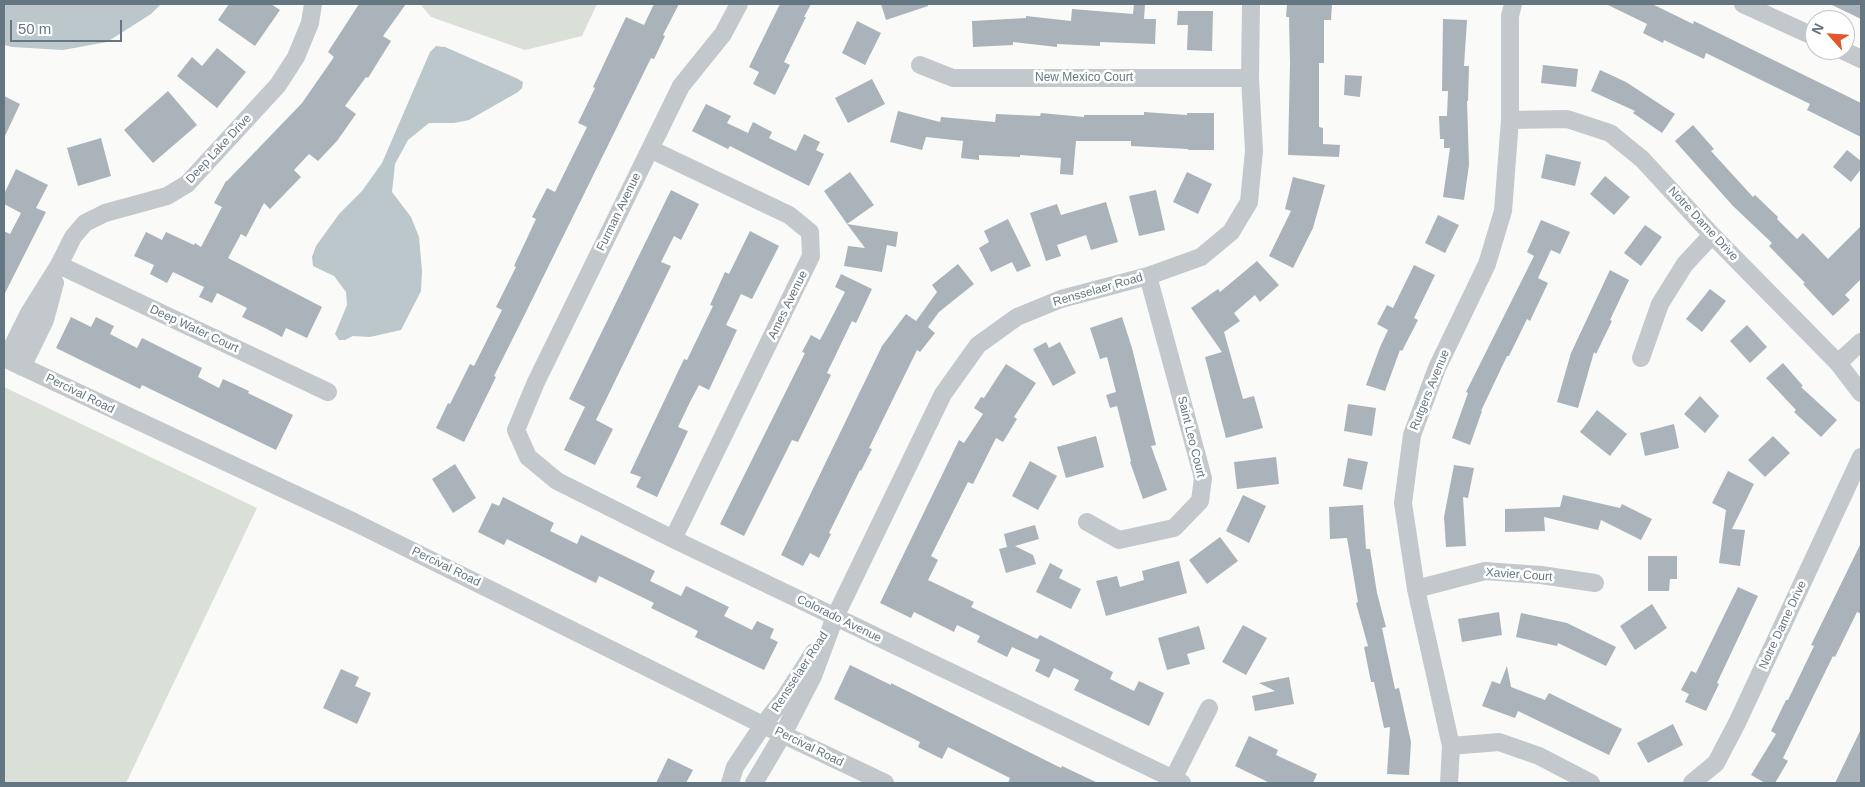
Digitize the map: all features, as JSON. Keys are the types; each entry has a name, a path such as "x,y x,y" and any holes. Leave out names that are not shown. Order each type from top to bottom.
{"street":[{"name":"Deep Lake Drive","path":"5,358 31,329 45,320 59,265 73,237 85,222 105,213 167,196 187,184 278,85 296,57 310,23 314,4"},
{"name":"Furman Avenue","path":"516,430 536,382 681,86 723,34 739,4"},
{"name":"Rensselaer Road","path":"754,783 813,676 835,617 943,394 978,345 1017,317 1060,299 1148,276 1201,257 1231,232 1249,202 1254,151 1250,78 1251,4"},
{"name":"Rutgers Avenue","path":"1448,783 1451,746 1416,589 1403,503 1412,435 1437,368 1487,264 1503,211 1510,120 1510,16 1513,4"},
{"path":"1743,4 1805,32"},
{"name":"New Mexico Court","path":"920,65 953,78 1250,78"},
{"name":"Notre Dame Drive","path":"1510,120 1567,119 1610,133 1642,159 1712,235 1838,363 1861,394"},
{"name":"Ames Avenue","path":"650,149 789,215 810,232 812,256 673,539"},
{"path":"1641,358 1660,304 1685,264 1712,235"},
{"name":"Deep Water Court","path":"59,265 328,392"},
{"name":"Saint Leo Court","path":"1086,522 1119,540 1174,528 1200,501 1203,478 1148,276"},
{"name":"Deep Lake Drive","path":"22,367 31,329"},
{"path":"1838,363 1861,342"},
{"name":"Percival Road","path":"5,358 354,522 885,783"},
{"name":"Colorado Avenue","path":"516,430 528,457 557,481 673,539 1177,781"},
{"name":"Notre Dame Drive","path":"1692,783 1716,763 1861,457"},
{"name":"Xavier Court","path":"1416,589 1485,572 1541,575 1594,583"},
{"name":"Rensselaer Road","path":"730,783 735,767 785,697 835,617"},
{"path":"1177,781 1209,708"},
{"path":"1451,746 1499,742 1539,756 1591,783"}],"shaded area":[{"path":"4,4 161,4 151,14 107,42 63,50 4,45"},
{"path":"420,4 597,4 582,36 525,50 431,17"},
{"path":"436,46 445,47 516,78 523,82 522,88 469,120 454,123 429,123 408,140 395,164 392,192 411,217 419,237 422,271 421,291 401,330 370,337 353,336 345,340 339,340 335,334 347,305 346,292 334,276 313,266 312,257 316,246 339,214 362,191 382,163 430,52"},
{"path":"4,387 257,508 126,783 4,783"}],"building":[{"path":"229,4 271,4 280,10 255,46 218,20"},
{"path":"359,4 406,4 383,36 391,41 368,78 366,77 345,106 356,114 337,141 318,161 309,154 294,170 301,177 270,209 264,203 246,237 241,234 228,258 322,307 307,338 286,328 282,337 242,317 247,308 217,293 212,303 199,297 204,287 173,272 167,283 150,274 154,265 134,256 146,232 162,240 166,232 201,247 222,207 214,203 226,181 302,103 334,57 328,52"},
{"path":"654,4 679,4 663,35 665,36 654,59 651,58 494,376 496,377 464,442 436,428 470,364 474,366 502,310 496,307 516,267 514,266 536,219 532,217 547,188 555,192 587,127 578,123 626,17 644,25"},
{"path":"780,4 811,4 784,62 790,65 775,95 753,84 759,72 749,67"},
{"path":"881,4 928,4 928,6 886,20"},
{"path":"1134,4 1145,4 1144,19 1156,19 1155,44 1100,42 1100,46 1057,44 1057,47 1013,42 1013,45 973,47 972,21 1026,18 1026,16 1071,21 1072,9 1133,14"},
{"path":"1287,4 1332,4 1331,20 1324,20 1324,63 1319,63 1319,127 1323,128 1323,144 1340,145 1339,157 1288,155 1290,63 1289,17 1286,17"},
{"path":"1606,4 1652,4 1693,24 1694,21 1861,103 1861,137 1807,110 1810,104 1706,53 1704,59 1664,40 1663,43 1643,33 1647,24"},
{"path":"1830,4 1861,4 1861,19 1855,16 1855,10 1842,10"},
{"path":"1178,11 1213,11 1212,51 1187,50 1188,25 1177,25"},
{"path":"1443,19 1467,20 1464,66 1469,66 1467,101 1469,165 1464,200 1443,197 1450,148 1444,148 1444,139 1440,139 1439,116 1447,116 1448,91 1442,91"},
{"path":"857,21 881,33 865,65 842,53"},
{"path":"217,48 246,72 217,108 177,76 192,57 202,66"},
{"path":"1543,65 1578,69 1576,87 1541,83"},
{"path":"1600,70 1626,82 1675,114 1662,133 1633,113 1635,111 1591,91"},
{"path":"1345,75 1362,76 1360,97 1344,95"},
{"path":"872,79 885,104 848,123 835,98"},
{"path":"168,91 197,125 153,163 124,130"},
{"path":"4,96 20,104 4,138"},
{"path":"706,104 731,116 727,123 748,133 753,122 772,132 769,138 796,151 804,134 820,142 816,150 824,154 809,186 730,146 728,149 692,131"},
{"path":"898,111 940,122 941,117 995,122 996,114 1040,116 1041,113 1084,117 1084,115 1144,115 1144,112 1187,115 1187,113 1214,113 1214,150 1131,146 1131,141 1076,141 1073,175 1060,174 1061,158 979,155 979,160 961,158 963,141 926,137 922,150 890,142"},
{"path":"1693,125 1714,149 1711,151 1753,197 1755,195 1797,239 1803,233 1828,259 1861,226 1861,279 1845,295 1850,300 1833,316 1803,284 1805,283 1769,246 1772,243 1733,206 1675,141"},
{"path":"101,138 111,176 78,186 67,148"},
{"path":"1847,150 1861,161 1861,169 1851,182 1833,167"},
{"path":"1546,154 1581,162 1575,186 1541,178"},
{"path":"16,169 48,185 36,208 46,212 4,295 4,231 10,234 21,213 4,204 4,194"},
{"path":"850,172 874,205 847,224 824,191"},
{"path":"1187,172 1212,184 1198,214 1173,202"},
{"path":"1605,176 1630,197 1614,215 1590,194"},
{"path":"1293,177 1325,185 1313,228 1293,268 1269,256 1291,211 1285,209"},
{"path":"671,190 699,204 681,240 674,236 661,262 671,266 596,420 613,429 595,465 564,450 585,407 569,399"},
{"path":"1156,190 1165,230 1139,236 1129,196"},
{"path":"1106,202 1118,242 1091,250 1086,235 1057,245 1061,256 1046,261 1030,213 1057,204 1061,215"},
{"path":"1438,215 1459,225 1445,253 1425,243"},
{"path":"1008,219 1031,266 1017,272 1012,262 991,272 979,248 989,242 984,231"},
{"path":"1541,220 1570,232 1560,254 1551,250 1538,278 1548,283 1530,321 1527,319 1509,356 1507,356 1481,411 1470,445 1452,438 1468,393 1466,392 1534,256 1527,252"},
{"path":"847,224 898,232 896,247 887,245 882,272 844,266 848,246 865,248"},
{"path":"1645,225 1662,237 1641,266 1624,253"},
{"path":"750,231 779,246 752,299 741,294 726,325 737,330 709,390 699,385 678,427 688,431 657,497 636,487 641,477 630,473 684,359 687,360 713,306 710,305 725,272 729,274"},
{"path":"1257,261 1279,285 1260,302 1255,295 1234,313 1240,321 1224,332 1243,399 1254,396 1263,428 1226,438 1205,357 1222,352 1191,308 1218,289 1220,292"},
{"path":"958,264 974,284 939,312 928,327 935,333 920,352 917,350 869,448 872,449 829,533 831,534 819,558 810,553 803,566 781,555 882,346 906,314 916,321 937,292 932,285"},
{"path":"1414,265 1435,275 1414,318 1418,320 1402,351 1400,350 1385,391 1366,385 1388,330 1377,324 1387,305 1393,308"},
{"path":"1610,270 1629,280 1596,354 1594,352 1578,408 1557,402 1571,353"},
{"path":"841,274 872,289 856,323 852,321 827,373 831,375 798,442 792,440 744,536 720,524 805,353 802,352 811,335 820,340 845,292 835,287"},
{"path":"1710,289 1726,301 1702,332 1686,319"},
{"path":"71,317 91,327 96,317 114,326 110,334 137,348 142,338 202,368 198,377 219,388 223,379 293,415 276,450 142,385 140,389 56,348"},
{"path":"1122,317 1132,348 1156,445 1151,446 1167,490 1143,499 1130,462 1117,406 1110,408 1106,395 1116,392 1107,357 1100,359 1090,328"},
{"path":"1747,325 1767,347 1750,363 1730,341"},
{"path":"1046,342 1049,348 1060,342 1076,373 1053,386 1033,349"},
{"path":"1783,363 1803,386 1801,387 1837,420 1821,437 1794,412 1796,410 1766,378"},
{"path":"1006,364 1036,383 1014,417 1017,419 1003,442 996,438 973,484 968,482 931,556 938,560 928,580 974,602 971,607 1037,639 1040,635 1113,672 1110,679 1134,691 1139,681 1164,693 1149,726 1074,690 1079,680 1054,668 1049,678 1035,671 1040,660 1012,647 1007,657 977,642 980,636 957,625 954,632 914,612 911,618 880,603 959,440 964,443 983,414 974,408 981,397 984,398"},
{"path":"1700,396 1719,416 1705,433 1684,414"},
{"path":"1348,404 1376,408 1372,436 1344,431"},
{"path":"1597,410 1627,434 1610,456 1580,432"},
{"path":"1674,424 1679,448 1645,456 1640,433"},
{"path":"1096,436 1104,467 1066,478 1057,447"},
{"path":"1773,436 1790,453 1765,477 1748,460"},
{"path":"1276,457 1279,484 1237,489 1234,462"},
{"path":"1348,458 1368,462 1362,490 1343,486"},
{"path":"1030,461 1057,476 1038,510 1012,496"},
{"path":"455,464 476,498 453,513 432,479"},
{"path":"1454,465 1474,468 1468,498 1463,497 1466,546 1446,547 1444,517"},
{"path":"1728,471 1754,484 1732,529 1745,530 1740,566 1719,563 1726,510 1712,503"},
{"path":"1243,495 1266,506 1249,543 1226,531"},
{"path":"1563,495 1620,508 1622,504 1652,519 1641,540 1601,520 1598,530 1544,517 1545,531 1505,532 1505,509 1560,507"},
{"path":"503,497 554,523 550,531 577,544 581,535 655,571 650,581 681,596 686,586 729,607 724,616 752,630 757,621 774,629 770,638 778,642 764,670 695,637 698,631 651,608 654,603 599,576 596,583 507,539 504,545 478,532 492,503 499,506"},
{"path":"1363,505 1366,549 1370,549 1377,593 1386,627 1382,628 1395,689 1399,688 1411,742 1409,775 1387,774 1390,727 1384,728 1374,682 1371,682 1364,647 1368,646 1356,603 1358,602 1347,538 1330,539 1329,507"},
{"path":"1035,525 1039,539 1015,546 1033,555 1036,564 1006,573 999,549 1007,547 1004,534"},
{"path":"1220,537 1238,561 1207,584 1189,560"},
{"path":"1861,543 1861,614 1857,612 1835,657 1833,656 1783,758 1788,761 1775,783 1765,783 1751,775 1776,734 1771,731 1814,646 1811,645"},
{"path":"1648,556 1677,556 1677,579 1670,579 1669,591 1648,591"},
{"path":"1179,561 1187,593 1106,616 1096,581 1117,576 1120,587 1144,580 1142,571"},
{"path":"1050,563 1063,570 1059,578 1081,589 1071,609 1036,592"},
{"path":"1738,587 1758,596 1717,683 1719,684 1706,711 1685,702 1689,694 1681,690 1691,671 1696,673"},
{"path":"1652,604 1667,628 1635,650 1620,626"},
{"path":"1499,612 1502,635 1462,642 1458,619"},
{"path":"1521,613 1567,623 1616,647 1606,666 1558,643 1557,646 1516,637"},
{"path":"1243,625 1267,638 1246,675 1222,662"},
{"path":"1199,626 1205,649 1187,654 1190,664 1167,670 1158,638"},
{"path":"850,665 891,685 891,683 1061,768 1062,766 1098,783 1008,783 1010,778 948,747 942,759 918,747 920,742 834,699"},
{"path":"1507,666 1511,687 1545,700 1549,693 1622,729 1609,755 1518,711 1515,718 1482,706 1492,681 1500,684"},
{"path":"341,669 359,677 355,686 371,693 357,724 323,708"},
{"path":"1289,677 1294,704 1255,711 1252,696 1275,691 1259,683"},
{"path":"1673,724 1683,745 1648,763 1637,743"},
{"path":"1861,729 1861,783 1835,783"},
{"path":"1249,736 1278,750 1276,755 1317,774 1313,783 1270,783 1235,766"},
{"path":"668,758 693,770 686,783 656,783"}]}
